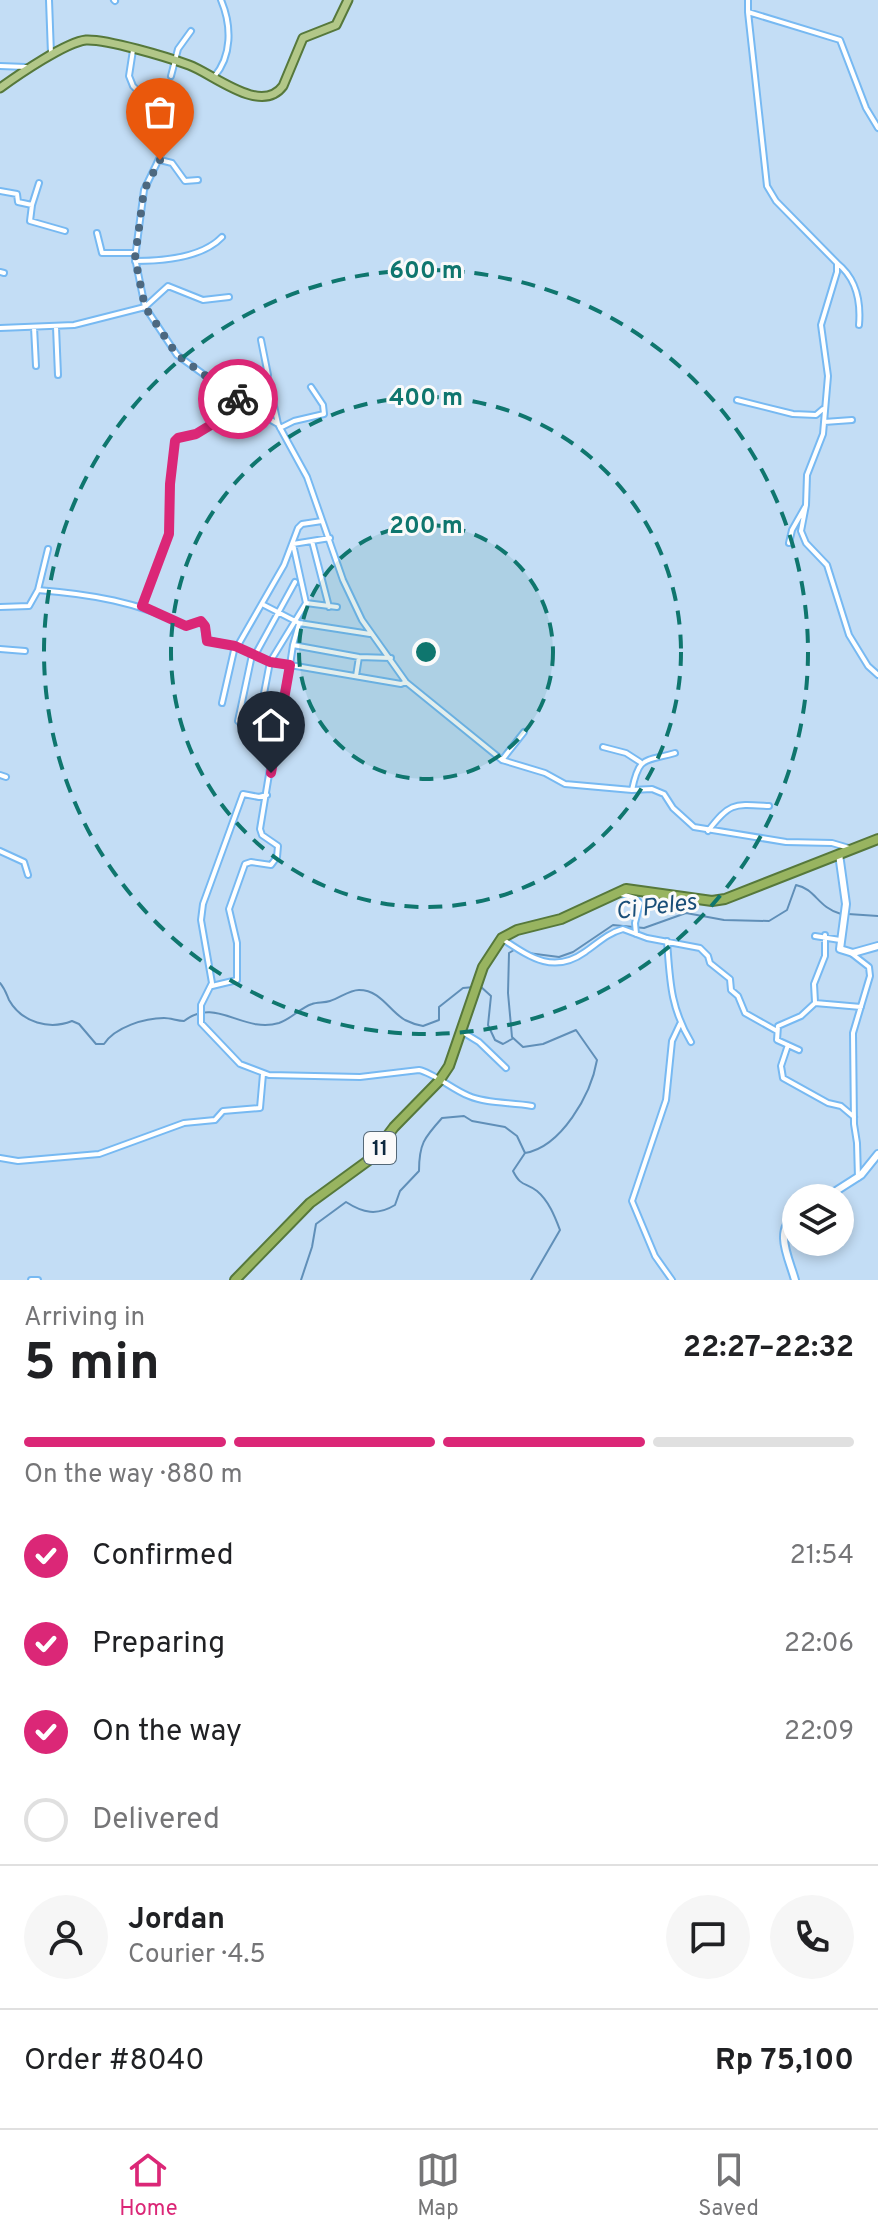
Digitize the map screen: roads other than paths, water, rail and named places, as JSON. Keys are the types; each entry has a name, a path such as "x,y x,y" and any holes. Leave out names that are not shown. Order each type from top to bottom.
{"highway":[{"path":"502,938 517,930 569,916 615,892 639,889 707,900 725,899 878,839"},
{"name":"11","path":"235,1280 310,1203 369,1160 394,1127 439,1081 449,1066 485,962 502,938"}],"main road":[{"path":"0,88 72,44 88,40 175,61 254,95 270,96 279,92 286,81 301,41 340,22 348,0"}],"street":[{"path":"49,0 51,56"},
{"path":"213,79 224,65 229,36 226,11 221,0"},
{"path":"749,0 767,186 776,201 843,268 860,298 859,325"},
{"path":"748,12 840,40 866,108 878,128"},
{"path":"171,76 181,43 191,31"},
{"path":"133,50 129,76 133,86 144,97 156,129 168,140 144,190 135,253 145,307 177,355 279,426"},
{"path":"0,66 32,68"},
{"path":"160,160 172,163 185,181 198,180"},
{"path":"39,183 30,221 65,231"},
{"path":"0,191 18,195 18,202 32,205"},
{"path":"97,233 102,253 135,253"},
{"path":"135,261 206,250 222,237"},
{"path":"837,263 837,274 821,325 829,373 824,422 815,459 807,475 801,531 806,543 827,565 849,635 868,666 878,675"},
{"path":"0,328 56,327 145,307 168,286 203,300 229,297"},
{"path":"34,327 36,366"},
{"path":"56,327 58,375"},
{"path":"261,340 268,375 265,381 271,392 279,426 307,477 343,580 362,620 406,682 502,760 545,773 572,786 662,792 687,822 708,831 740,833 786,842 832,843 842,851 845,883 840,949 851,953 869,967 870,976 853,1033 858,1178"},
{"path":"279,426 324,414 323,405 311,387"},
{"path":"737,400 793,414 816,415 825,407"},
{"path":"142,606 169,534 175,441 196,434 224,417 244,418 250,408"},
{"path":"824,422 852,420"},
{"path":"789,543 792,530 806,505"},
{"path":"222,703 236,647 262,604 301,525 323,521"},
{"path":"293,544 330,538"},
{"path":"312,541 329,607"},
{"path":"257,730 270,662 306,603 293,544"},
{"path":"0,607 29,606 38,590 48,549"},
{"path":"276,732 257,730 238,721 254,655 295,582"},
{"path":"38,590 77,593 142,606 186,626 201,621 207,641 236,647 270,662 401,684 406,682"},
{"path":"306,603 337,607"},
{"path":"262,604 297,622 372,634"},
{"path":"212,986 237,981 237,943 229,909 245,864 271,865 277,857 278,846 261,832 297,622"},
{"path":"293,645 359,657 391,658"},
{"path":"0,649 25,651"},
{"path":"356,676 359,657"},
{"path":"502,760 524,732"},
{"path":"603,747 626,753 641,763"},
{"path":"632,790 636,767 675,753"},
{"path":"0,775 6,777"},
{"path":"267,795 243,794 203,904 201,920 212,986 201,1011 201,1023 206,1031 240,1064 263,1074 360,1077 411,1069 426,1071 439,1081 485,1101 510,1101 532,1106"},
{"path":"708,831 733,805 769,806"},
{"path":"0,851 24,862 28,875"},
{"path":"615,892 639,901 636,929"},
{"path":"502,938 537,961 564,962 573,959 615,931 630,929 700,948 710,963 730,979 730,988 738,996 745,1013 777,1031"},
{"path":"815,936 825,935 840,940"},
{"path":"815,1003 814,984 825,956 825,935"},
{"path":"667,941 668,981 680,1024 691,1042"},
{"path":"851,953 878,946"},
{"path":"799,1050 777,1040 779,1025 800,1017 815,1003 861,1007"},
{"path":"672,1280 655,1256 632,1201 666,1100 672,1041 680,1024"},
{"path":"461,1031 479,1042 506,1068"},
{"path":"788,1045 781,1066 783,1078 828,1103 841,1106 854,1117"},
{"path":"0,1158 18,1161 99,1154 184,1123 215,1120 223,1111 257,1109 261,1106 263,1074"},
{"path":"848,1184 858,1178 878,1154"},
{"path":"789,1256 795,1280"},
{"path":"31,1280 38,1280"}],"waterway":[{"name":"Ci Peles","path":"519,947 528,953 559,957 573,952 613,925 644,928 686,913 724,920 769,921 787,910 796,885 841,914"},
{"name":"Ci Peles","path":"848,914 878,916"},
{"name":"Ci Peles","path":"301,1280 316,1224 346,1202 370,1212 395,1205 400,1191 419,1171 424,1142 442,1118 464,1116 472,1121 505,1127 517,1136 525,1153 551,1141 572,1117 588,1088 597,1060 576,1030 543,1044 523,1047 512,1037 508,993 509,953 514,950"},
{"path":"0,983 21,1014 46,1024 72,1021 79,1024 96,1044 104,1044 123,1028 140,1022 164,1018 184,1021 207,1012 253,1024 279,1023 314,1003 330,1001 359,990 373,993 405,1020 423,1026 439,1020 439,1007 463,988 474,987"},
{"path":"480,986 491,996 488,1025 495,1040 503,1044 512,1039"},
{"path":"525,1153 513,1171 521,1182 545,1199 560,1230 531,1280"}]}
